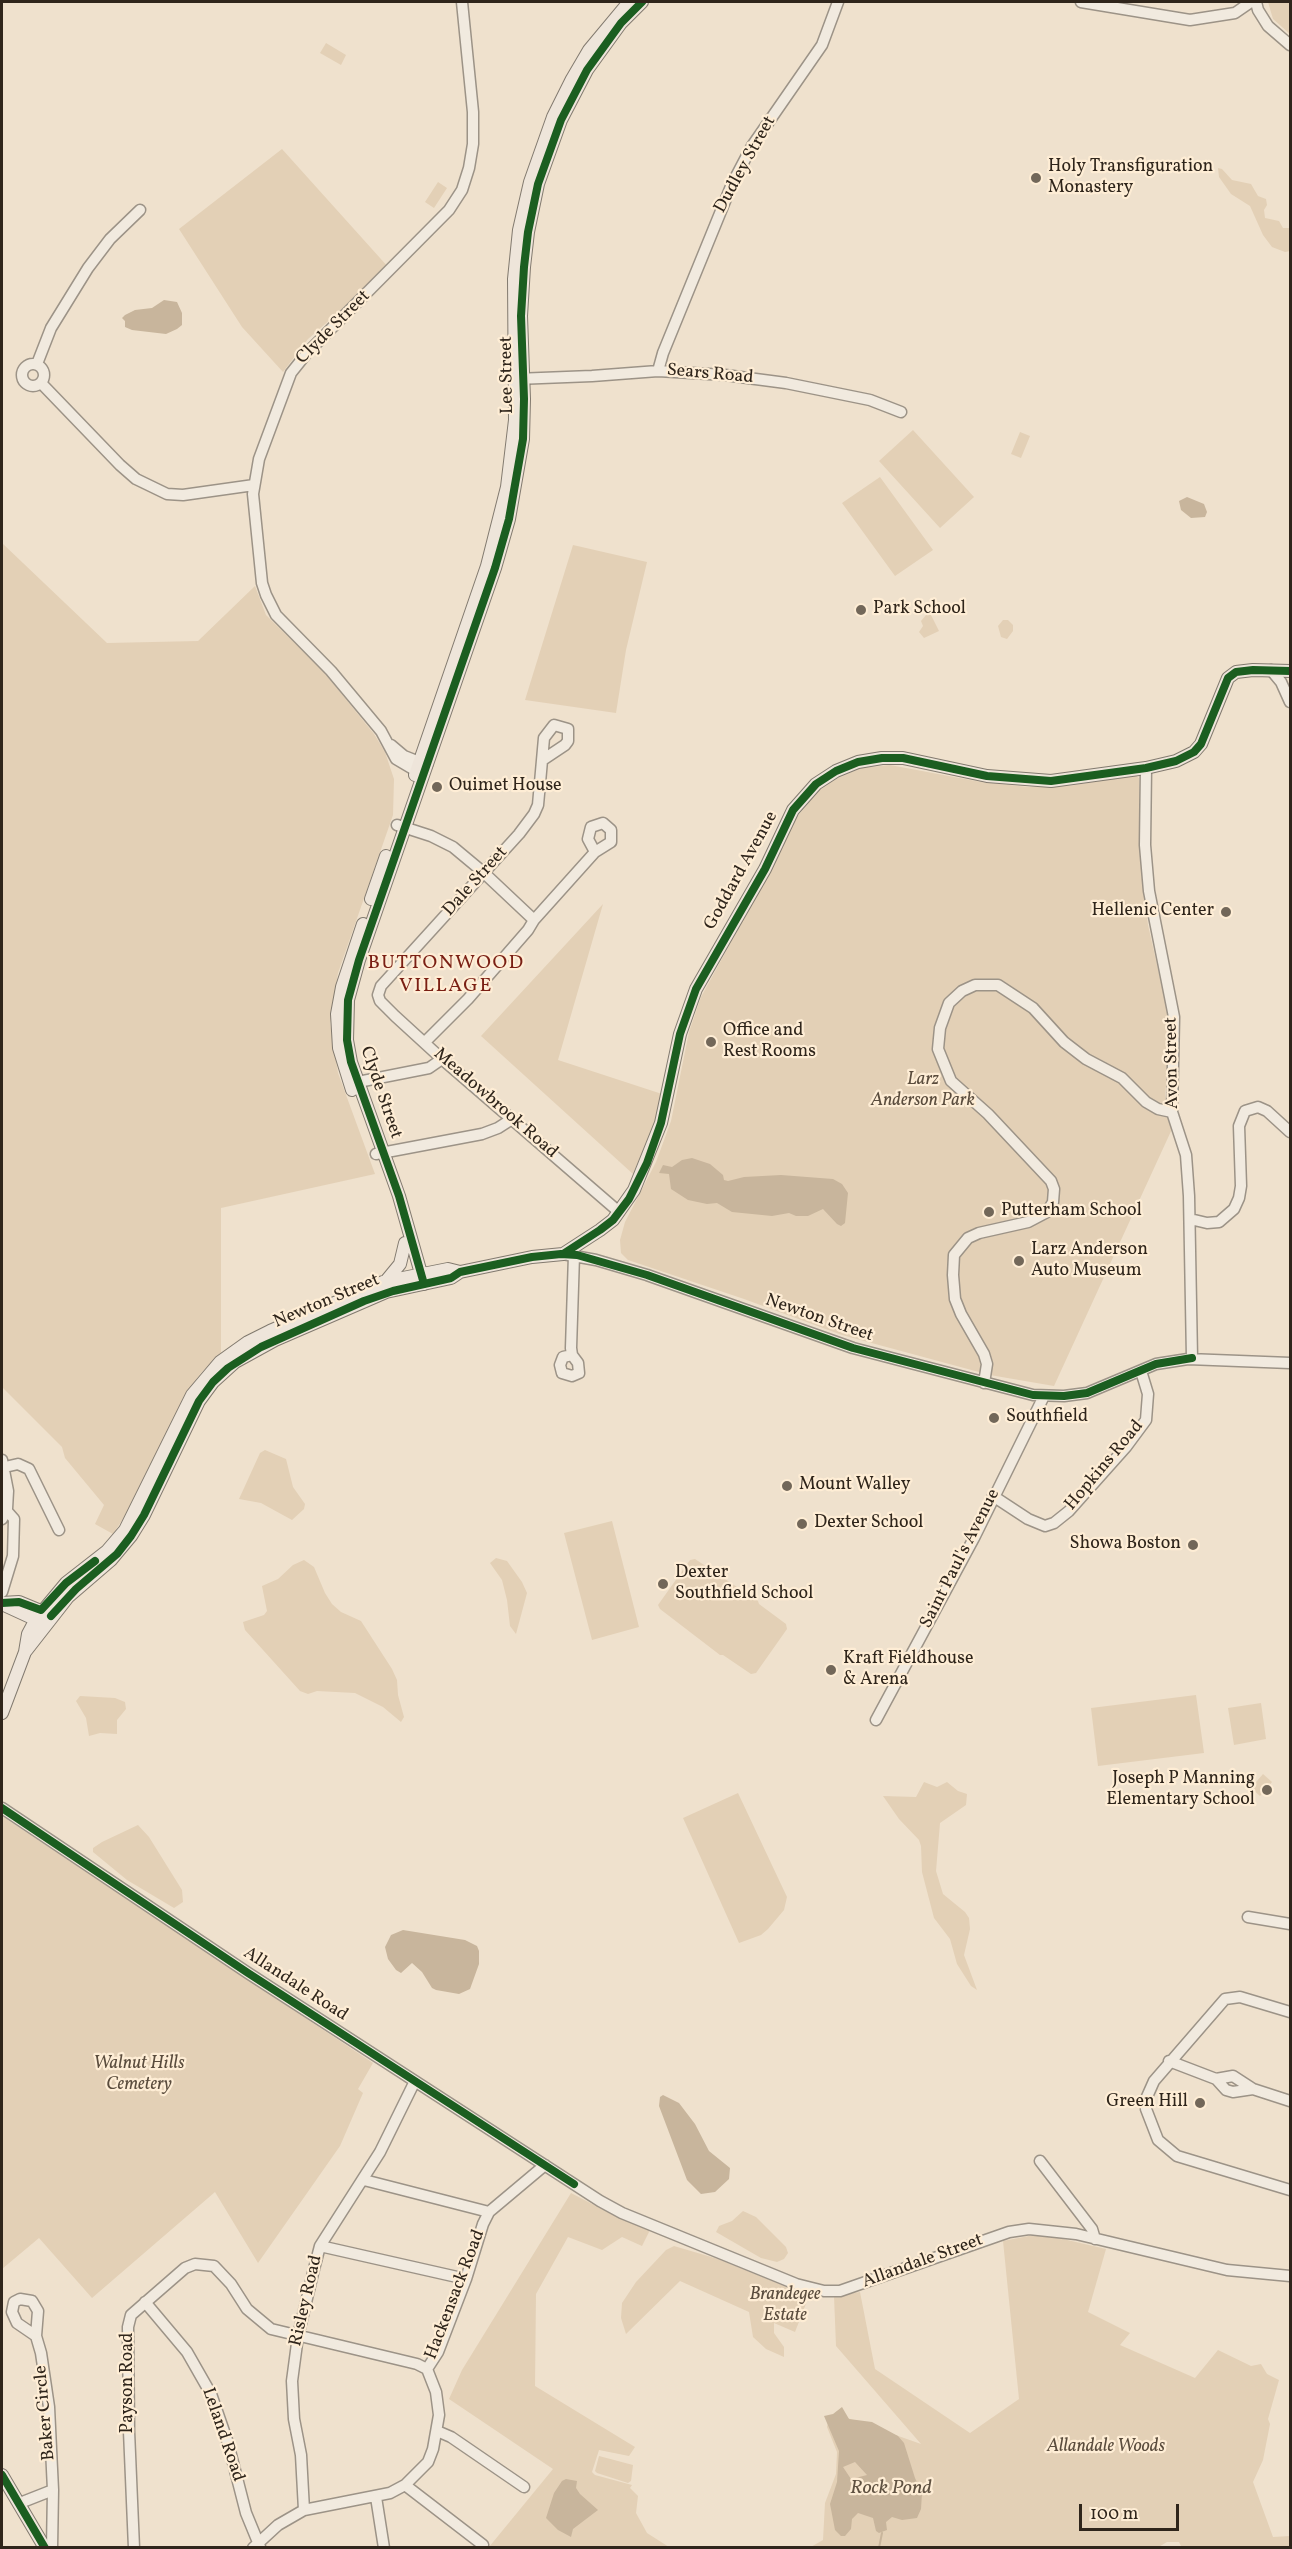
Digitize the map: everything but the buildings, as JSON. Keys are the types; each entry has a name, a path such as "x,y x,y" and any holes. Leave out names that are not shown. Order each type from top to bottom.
{"main road":[{"name":"Lee Street","path":"520,378 513,304 515,260 522,213 534,169 553,117 575,72 595,42 629,2"},
{"name":"Lee Street","path":"421,768 497,531 507,487 520,378 524,267 531,215 544,164 561,120 587,70 621,24 642,2"},
{"name":"Goddard Avenue","path":"569,1254 619,1212 634,1190 662,1123 680,1034 696,989 765,869 793,810 816,784 836,771 858,762 882,758 903,758 987,776 1043,781 1146,768 1176,761 1194,752 1205,738 1228,678 1236,672 1290,670"},
{"name":"Clyde Street","path":"420,1280 380,1153 339,1048 338,1005 347,970 421,768"},
{"name":"Clyde Street","path":"380,1153 405,1243 420,1280"},
{"path":"383,1282 400,1264 405,1243"},
{"name":"Newton Street","path":"43,1617 117,1554 131,1536 199,1401 220,1374 243,1356 375,1296 448,1269 460,1272 532,1257 569,1254"},
{"name":"Newton Street","path":"43,1617 66,1583 106,1551 125,1530 192,1395 220,1362 248,1342 270,1331 383,1282 420,1280"},
{"path":"2,1604 19,1602 43,1617 34,1642 25,1652 2,1713"},
{"path":"2,2475 45,2547"}],"street":[{"name":"Clyde Street","path":"421,768 390,744 331,671 276,615 266,595 261,572 254,485 255,472 271,420 295,366 450,210 462,190 473,144 473,112 462,2"},
{"name":"Dudley Street","path":"658,371 663,353 732,184 752,146 822,45 838,2"},
{"path":"1081,2 1185,20 1209,19 1235,13 1251,2"},
{"path":"1256,2 1268,27"},
{"path":"1235,13 1253,16 1290,45"},
{"path":"37,364 51,328 88,268 110,239 140,210"},
{"path":"30,364 37,364 42,368 45,374 41,383 30,386 22,378 24,368 30,364"},
{"name":"Sears Road","path":"520,378 658,371 725,375 786,383 870,400 901,412"},
{"path":"41,383 120,465 136,479 167,494 183,495 254,485"},
{"path":"1271,670 1281,682 1290,702"},
{"name":"Dale Street","path":"379,990 519,834 534,814 538,805 543,759"},
{"name":"Avon Street","path":"1146,768 1146,845 1149,891 1174,1017 1172,1112 1186,1155 1190,1220 1192,1359"},
{"path":"401,826 446,842 483,872 534,920"},
{"path":"425,1042 468,999 528,930 534,920 596,852"},
{"path":"984,1383 987,1364 984,1354 955,1299 952,1275 954,1256 968,1238 979,1233 1028,1222 1047,1212 1053,1202 1054,1189 1051,1181 988,1114 951,1081 938,1049 940,1028 949,1003 962,991 975,985 998,985 1033,1008 1064,1041 1086,1059 1122,1078 1146,1102 1158,1109 1172,1112"},
{"name":"Meadowbrook Road","path":"379,990 380,1001 442,1059 619,1212"},
{"path":"354,1083 429,1068 442,1059"},
{"path":"1190,1220 1207,1223 1219,1222 1234,1209 1241,1185 1239,1126 1245,1111 1258,1107 1267,1111 1290,1132"},
{"path":"380,1153 482,1134 512,1119"},
{"path":"569,1254 572,1355"},
{"name":"Newton Street","path":"569,1254 654,1277 854,1348 984,1383 1047,1396 1087,1393 1156,1364 1192,1359 1290,1364"},
{"name":"Hopkins Road","path":"993,1496 1028,1520 1045,1526 1054,1523 1069,1511 1126,1447 1146,1420 1148,1394 1141,1371"},
{"name":"Saint Paul's Avenue","path":"876,1720 971,1544 993,1496 1047,1396"},
{"path":"2,1592 13,1556 14,1519 4,1515 8,1491 3,1464 18,1464 29,1469 59,1530"},
{"name":"Allandale Road","path":"2,1808 248,1973 574,2184"},
{"path":"1248,1917 1290,1924"},
{"path":"1290,2012 1240,1997 1225,1999 1169,2061 1154,2080 1146,2099 1148,2119 1158,2140 1177,2156 1290,2190"},
{"path":"1169,2061 1216,2079 1233,2076 1253,2089 1290,2101"},
{"name":"Risley Road","path":"304,2510 301,2455 292,2392 293,2366 320,2246 364,2180 415,2081"},
{"path":"1040,2161 1092,2229 1095,2239"},
{"name":"Hackensack Road","path":"257,2546 278,2524 304,2510 337,2502 376,2497 405,2485 428,2462 437,2431 439,2404 427,2369 438,2352 489,2212 545,2165"},
{"path":"364,2180 489,2212"},
{"name":"Allandale Street","path":"574,2184 622,2213 767,2273 824,2291 840,2291 867,2283 1009,2232 1029,2229 1051,2230 1095,2239 1198,2265 1290,2276"},
{"path":"320,2246 466,2279"},
{"name":"Payson Road","path":"134,2547 129,2432 128,2327 131,2315 176,2273 195,2264 214,2266 257,2319 271,2329 406,2361 427,2369"},
{"name":"Leland Road","path":"145,2302 187,2352 211,2394 228,2443 257,2546"},
{"name":"Baker Circle","path":"36,2336 41,2353 49,2407 53,2490 52,2547"},
{"path":"437,2431 451,2437 524,2487"},
{"path":"405,2485 483,2545"},
{"path":"20,2503 53,2490"},
{"path":"376,2497 384,2547"}],"green space":[{"path":"1268,2 1290,2 1290,34 1273,19"},
{"path":"326,43 346,55 341,65 320,53"},
{"path":"282,149 389,268 308,339 283,372 242,327 179,229"},
{"path":"1218,168 1222,169 1232,180 1251,184 1258,196 1266,199 1265,218 1279,221 1283,228 1290,228 1290,251 1285,252 1272,247 1263,235 1250,206 1231,194 1219,177"},
{"path":"438,182 447,188 434,208 425,202"},
{"path":"913,430 974,497 940,528 879,461"},
{"path":"1020,432 1030,436 1021,458 1011,454"},
{"path":"880,477 933,550 895,576 842,503"},
{"path":"2,543 107,643 198,641 255,586 266,615 323,671 374,734 385,752 394,779 393,815 338,973 330,1023 338,1073 375,1174 221,1208 221,1353 201,1373 184,1396 132,1505 113,1534 95,1524 104,1505 65,1458 62,1447 2,1387"},
{"path":"573,545 647,562 626,650 616,713 525,700"},
{"path":"926,615 931,615 939,631 924,638 919,632 923,626 921,621"},
{"path":"1003,620 1008,620 1013,625 1013,631 1007,639 1001,637 998,626"},
{"name":"Larz Anderson Park","path":"890,765 981,782 1028,787 1069,786 1135,775 1139,778 1142,879 1148,925 1169,1018 1169,1059 1165,1095 1172,1129 1054,1386 990,1375 842,1335 628,1260 621,1253 620,1240 625,1222 656,1162 671,1121 689,1032 701,997 797,817 817,792 836,779 861,768"},
{"path":"603,904 558,1060 662,1094 656,1119 633,1174 481,1036"},
{"path":"265,1450 286,1459 293,1487 305,1504 304,1509 292,1520 261,1503 239,1499 260,1453"},
{"path":"612,1521 639,1627 592,1640 564,1533"},
{"path":"496,1558 507,1561 527,1593 516,1634 510,1626 502,1580 490,1563"},
{"path":"695,1559 758,1601 786,1624 787,1629 756,1673 751,1674 720,1655 660,1609 658,1605 690,1560"},
{"path":"304,1560 314,1567 332,1604 341,1612 361,1621 392,1669 397,1680 398,1695 404,1717 401,1722 383,1707 355,1693 317,1691 308,1694 300,1691 245,1630 243,1622 264,1615 267,1611 262,1586 278,1579 293,1565"},
{"path":"1196,1695 1204,1753 1098,1766 1091,1708"},
{"path":"80,1696 115,1698 125,1702 126,1709 117,1720 117,1734 100,1733 89,1736 86,1718 76,1701"},
{"path":"1261,1703 1266,1739 1234,1745 1228,1708"},
{"path":"1263,1774 1272,1782 1260,1796 1251,1788"},
{"path":"924,1782 937,1787 947,1782 958,1791 967,1794 966,1805 940,1823 936,1871 943,1894 969,1918 970,1929 964,1955 977,1990 971,1986 957,1964 950,1939 934,1918 922,1872 919,1840 899,1819 883,1796 916,1797"},
{"path":"738,1793 787,1897 784,1910 768,1929 761,1935 739,1943 683,1818"},
{"name":"Walnut Hills Cemetery","path":"2,1816 373,2063 358,2089 363,2093 340,2146 258,2263 215,2192 92,2298 39,2238 2,2269"},
{"path":"138,1825 149,1837 182,1890 183,1902 174,1908 127,1880 93,1852 93,1848 102,1842"},
{"path":"571,2193 617,2217 650,2230 642,2246 622,2237 602,2250 568,2237 536,2294 535,2386 635,2447 629,2456 599,2450 592,2472 595,2475 632,2485 630,2488 638,2496 636,2513 647,2533 669,2547 489,2547 553,2469 449,2399 462,2370"},
{"path":"743,2211 756,2217 786,2247 788,2253 784,2259 777,2262 761,2258 716,2232 719,2226 732,2221"},
{"name":"Allandale Woods","path":"1034,2235 1050,2236 1106,2249 1088,2312 1130,2333 1120,2345 1195,2378 1218,2350 1251,2366 1261,2364 1267,2374 1279,2380 1268,2419 1270,2424 1263,2460 1253,2482 1273,2537 1290,2536 1290,2547 1182,2548 1179,2542 1167,2542 1157,2548 809,2548 823,2540 825,2503 836,2474 837,2452 827,2427 829,2417 836,2414 921,2444 836,2346 834,2296 860,2292 875,2369 970,2433 1019,2399 1003,2241"},
{"name":"Brandegee Estate","path":"674,2246 718,2259 809,2296 795,2332 774,2323 774,2333 784,2347 784,2357 766,2349 753,2337 749,2312 680,2281 626,2334 621,2318 622,2303 636,2282 666,2250"},
{"path":"599,2456 633,2465 631,2481 628,2483 597,2473 595,2471"}],"water":[{"path":"164,300 177,302 182,313 182,325 177,329 166,334 125,327 125,321 122,318 125,315 135,310 152,308"},
{"path":"1187,497 1204,504 1207,512 1205,517 1191,518 1181,510 1179,501"},
{"path":"692,1158 710,1164 723,1175 724,1180 728,1181 744,1177 781,1175 833,1179 842,1184 848,1193 845,1223 841,1226 837,1224 823,1209 808,1216 796,1216 789,1213 772,1216 732,1212 717,1203 707,1204 688,1200 671,1189 669,1174 659,1173 663,1165 672,1167 682,1160"},
{"path":"403,1930 465,1940 477,1946 479,1964 470,1989 459,1994 436,1990 412,1963 401,1973 396,1970 388,1959 385,1947 391,1935"},
{"path":"663,2095 679,2103 695,2124 709,2151 730,2168 729,2179 715,2192 701,2194 687,2180 659,2106 660,2097"},
{"name":"Rock Pond","path":"842,2407 849,2419 872,2422 898,2436 904,2443 922,2493 921,2509 917,2518 902,2520 892,2517 886,2522 887,2530 879,2533 876,2531 873,2518 858,2513 852,2519 851,2529 845,2536 841,2536 835,2530 830,2504 837,2482 839,2451 824,2416 833,2414","holes":["855,2462 867,2475 851,2479 843,2467"]},
{"path":"566,2479 577,2481 576,2488 580,2494 598,2510 573,2529 571,2537 558,2530 546,2518 554,2493"}],"waterway":[{"path":"879,2548 882,2533"}],"cycle path":[{"path":"424,1284 399,1196 351,1062 347,1040 348,1000 359,960 495,568 509,519 523,439 521,316 528,232 538,184 561,120 587,70 621,23 642,2"},
{"path":"563,1254 613,1220 629,1199 647,1163 661,1123 680,1034 696,989 765,869 793,810 816,784 836,771 858,762 882,758 903,758 987,776 1051,781 1146,768 1176,761 1194,752 1201,744 1228,678 1236,672 1253,670 1290,671"},
{"path":"51,1616 76,1589 117,1554 131,1536 144,1515 199,1401 213,1382 228,1368 261,1347 364,1301 393,1291 451,1278 460,1272 532,1257 577,1255 647,1275 853,1348 1033,1395 1064,1396 1087,1393 1156,1364 1192,1358"},
{"path":"2,1603 19,1602 41,1610 66,1583 95,1561"},
{"path":"2,1808 248,1973 574,2184"},
{"path":"2,2475 45,2548"}],"place":[{"name":"Holy Transfiguration Monastery","path":"1036,178"},
{"name":"Park School","path":"861,610"},
{"name":"Ouimet House","path":"437,787"},
{"name":"Hellenic Center","path":"1226,912"},
{"name":"Office and Rest Rooms","path":"711,1042"},
{"name":"Putterham School","path":"989,1212"},
{"name":"Larz Anderson Auto Museum","path":"1019,1261"},
{"name":"Southfield","path":"994,1418"},
{"name":"Mount Walley","path":"787,1486"},
{"name":"Dexter School","path":"802,1524"},
{"name":"Showa Boston","path":"1193,1545"},
{"name":"Dexter Southfield School","path":"663,1584"},
{"name":"Kraft Fieldhouse & Arena","path":"831,1670"},
{"name":"Joseph P Manning Elementary School","path":"1267,1790"},
{"name":"Green Hill","path":"1200,2103"}],"district":[{"name":"BUTTONWOOD VILLAGE","path":"446,976"}]}
